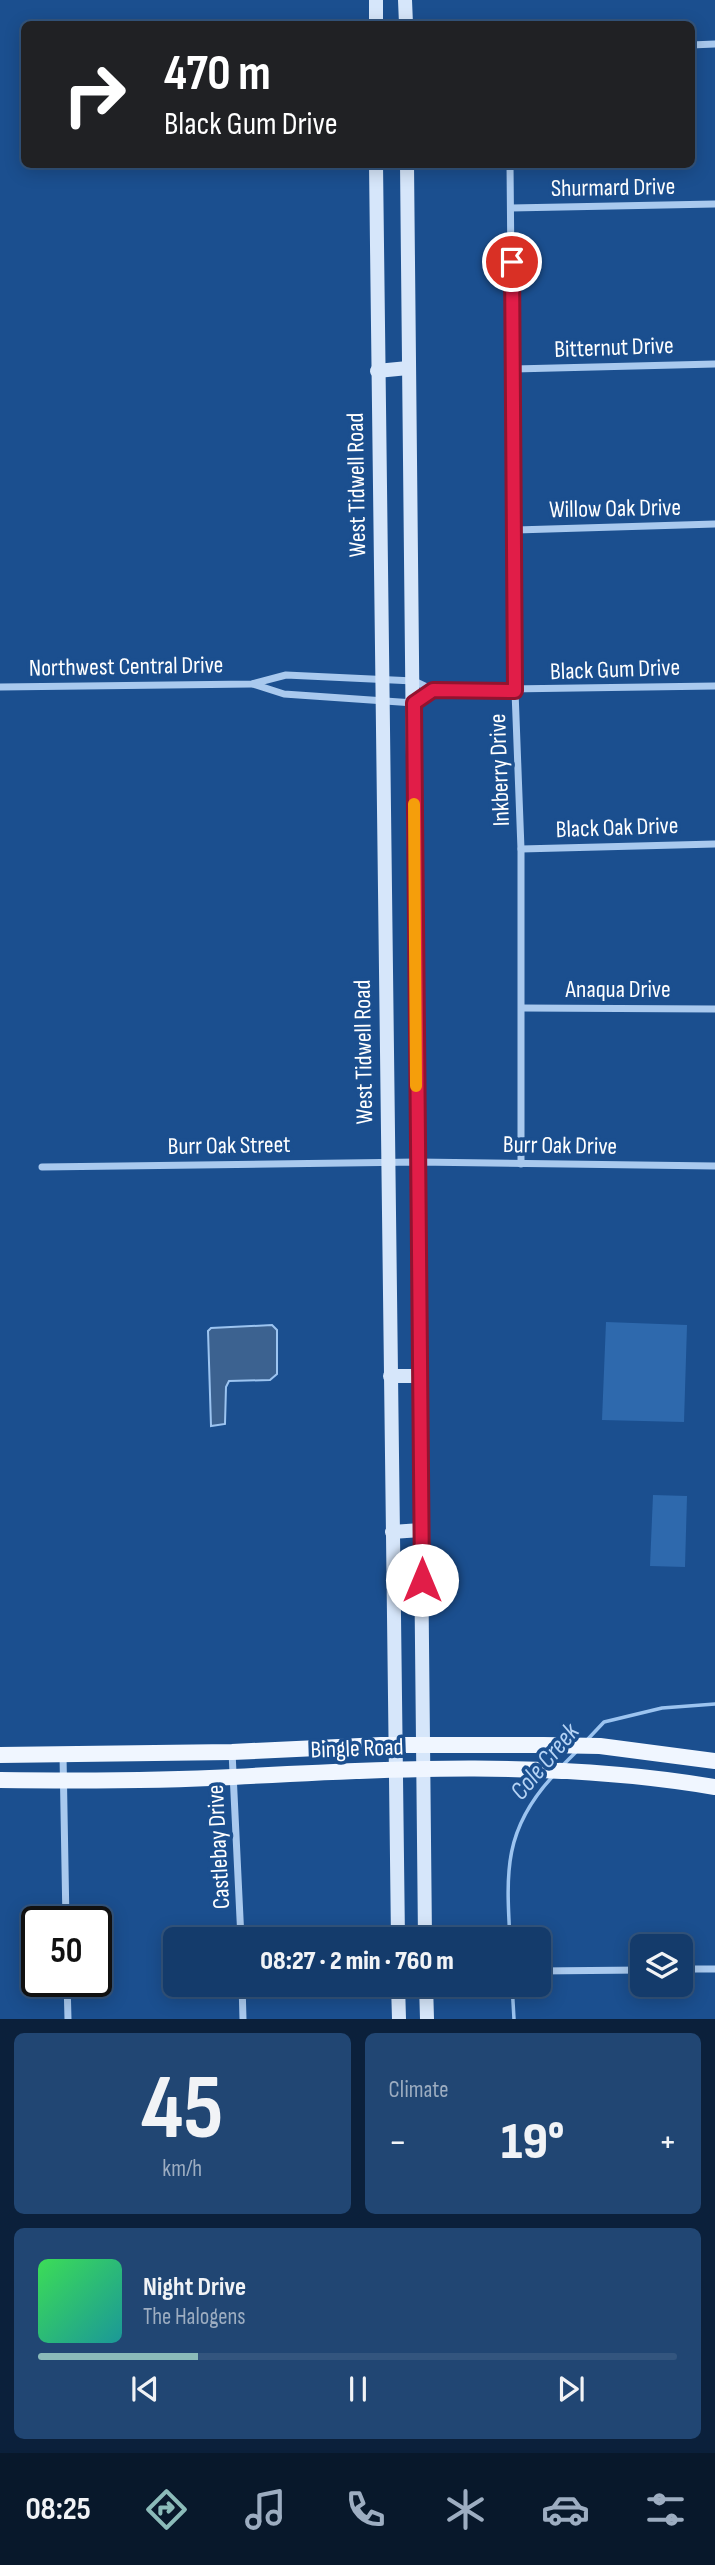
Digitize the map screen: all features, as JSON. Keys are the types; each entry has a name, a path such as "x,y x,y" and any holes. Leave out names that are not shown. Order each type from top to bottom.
{"main road":[{"path":"376,0 376,21"},
{"path":"405,0 406,21"},
{"name":"West Tidwell Road","path":"376,168 398,1927"},
{"path":"407,168 421,1530 426,1769 425,1927"},
{"path":"377,371 408,368"},
{"path":"390,1376 420,1376"},
{"path":"393,1532 421,1530"},
{"name":"Bingle Road","path":"0,1755 232,1752 395,1745 544,1745 625,1749 715,1761"},
{"path":"693,1784 696,1758"},
{"name":"Bingle Road","path":"0,1780 233,1777 396,1768 615,1775 715,1787"},
{"path":"398,1997 399,2019"},
{"path":"426,1997 427,2019"}],"street":[{"path":"695,45 715,44"},
{"name":"Inkberry Drive","path":"510,168 516,530 515,691 522,1008 521,1164"},
{"name":"Shurmard Drive","path":"511,208 715,204"},
{"name":"Bitternut Drive","path":"514,369 715,364"},
{"name":"Willow Oak Drive","path":"516,530 715,524"},
{"name":"Northwest Central Drive","path":"0,687 252,684 286,675 414,681"},
{"name":"Black Gum Drive","path":"414,681 433,690 515,691 715,685"},
{"name":"Northwest Central Drive","path":"252,684 284,694 414,703"},
{"path":"414,703 433,690"},
{"name":"Black Oak Drive","path":"520,849 715,844"},
{"name":"Anaqua Drive","path":"522,1008 715,1009"},
{"name":"Burr Oak Street","path":"41,1167 417,1162"},
{"name":"Burr Oak Drive","path":"417,1162 715,1166"},
{"name":"Castlebay Drive","path":"232,1752 241,1927"},
{"path":"63,1755 66,1906"},
{"path":"693,1969 715,1969"},
{"path":"551,1971 630,1970"},
{"path":"67,1997 68,2019"},
{"path":"242,1997 243,2019"}],"shaded area":[{"path":"606,1322 687,1325 684,1422 602,1420"},
{"path":"272,1325 277,1330 277,1374 270,1380 229,1381 226,1387 225,1424 211,1426 208,1331 211,1328"},
{"path":"653,1495 687,1496 685,1567 650,1566"}],"waterway":[{"name":"Cole Creek","path":"587,1740 604,1722 662,1708 715,1704"},
{"name":"Cole Creek","path":"563,1765 577,1751"},
{"name":"Cole Creek","path":"509,1927 509,1872 517,1833 525,1814 553,1776"},
{"name":"Cole Creek","path":"513,1997 514,2019"}],"slow traffic":[{"path":"414,804 416,1086"}],"route":[{"path":"422,1580 414,703 433,690 515,691 516,503 512,262"}]}
